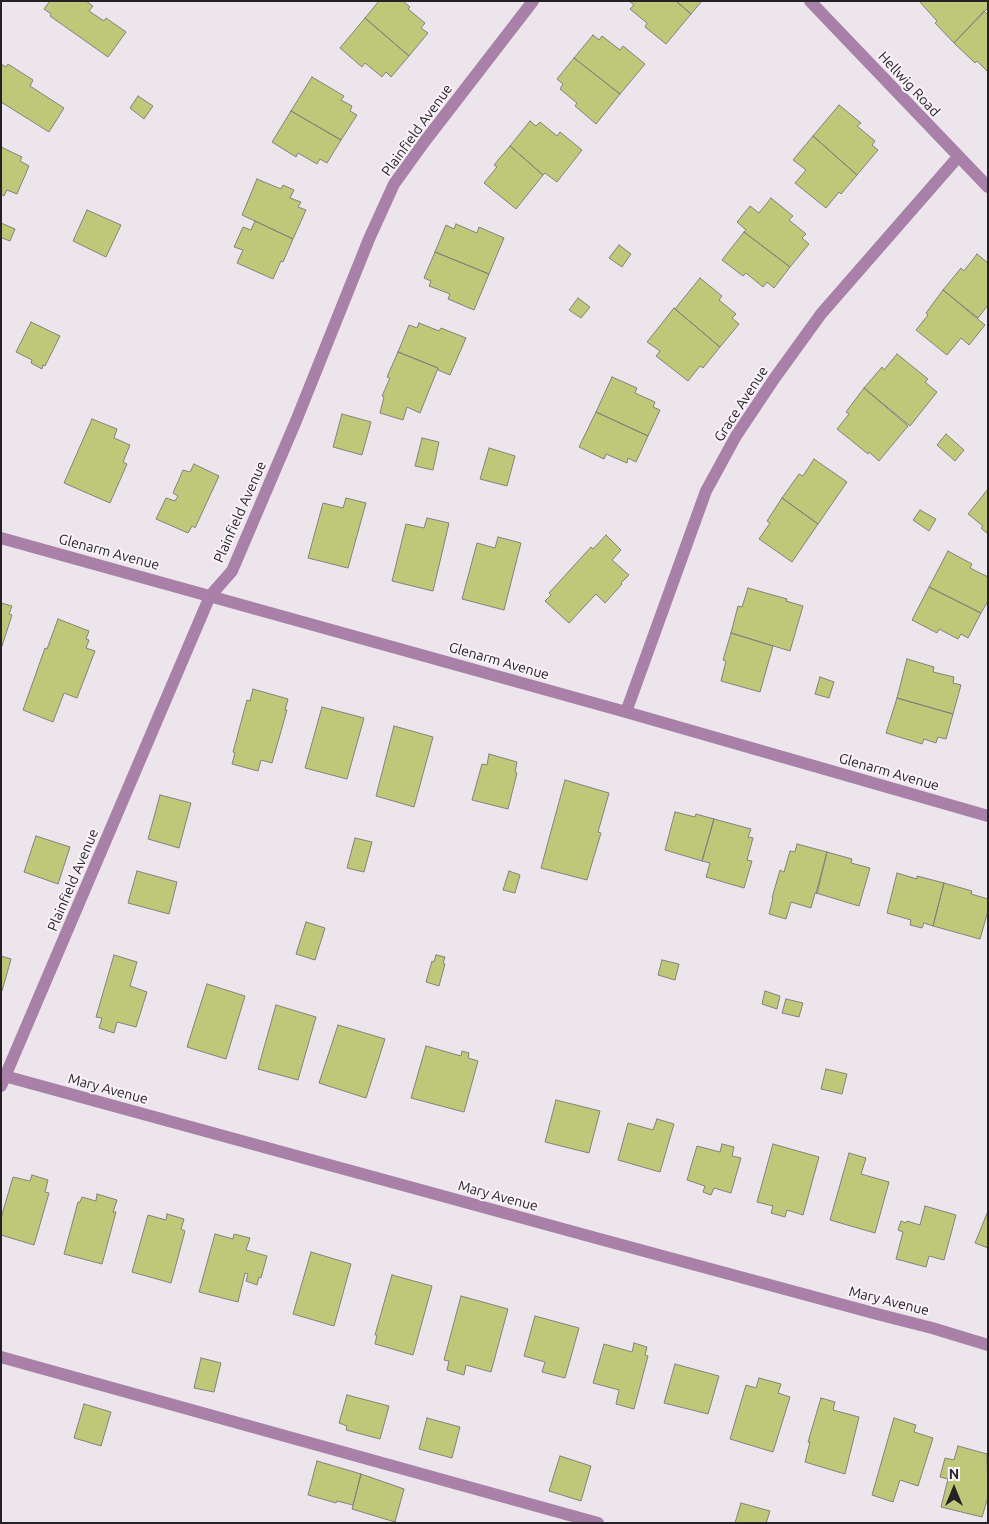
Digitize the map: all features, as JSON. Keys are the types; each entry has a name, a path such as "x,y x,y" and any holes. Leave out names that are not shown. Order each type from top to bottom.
{"street":[{"name":"Plainfield Avenue","path":"2,1079 210,596 232,572 394,184 533,1"},
{"name":"Hellwig Road","path":"810,1 958,158 988,187"},
{"name":"Grace Avenue","path":"626,712 706,491 736,436 821,314 958,158"},
{"name":"Glenarm Avenue","path":"1,538 987,812"},
{"name":"Mary Avenue","path":"2,1079 932,1328 988,1345"},
{"path":"1,1357 598,1523"}],"building":[{"path":"50,1 86,1 93,6 89,11 104,21 106,18 126,32 108,57 50,16 51,14 44,9"},
{"path":"379,1 403,1 410,7 408,9 425,23 421,28 428,33 409,56 365,18"},
{"path":"629,1 676,1 691,14 666,44 645,27 647,23 630,9 634,5"},
{"path":"676,1 702,1 691,14"},
{"path":"919,1 988,1 988,8 954,43 935,23 937,21"},
{"path":"984,11 988,15 988,72 977,61 975,63 954,43"},
{"path":"365,18 409,56 391,77 386,72 382,77 365,63 362,67 340,48"},
{"path":"593,35 599,40 602,36 620,50 623,46 645,64 620,94 574,58"},
{"path":"574,58 620,94 596,124 575,106 577,103 560,89 563,84 557,79"},
{"path":"1,64 6,67 8,64 33,80 30,86 64,108 49,132 1,102"},
{"path":"312,77 344,96 341,100 352,106 350,111 357,115 341,140 291,111"},
{"path":"138,96 153,106 144,119 130,108"},
{"path":"839,105 861,123 857,126 875,141 872,145 878,150 857,175 813,136"},
{"path":"291,111 341,140 327,163 320,159 317,164 298,153 296,157 272,142"},
{"path":"530,121 536,126 540,122 557,136 560,132 582,150 557,182 545,173 543,175 510,146"},
{"path":"813,136 857,175 826,208 795,183 806,170 793,160"},
{"path":"510,146 543,175 516,209 484,183 497,167 494,165"},
{"path":"1,147 22,157 20,161 29,166 17,194 7,190 4,196 1,194"},
{"path":"257,179 281,189 283,185 294,190 290,198 301,202 298,207 306,210 293,239 242,215"},
{"path":"771,198 793,216 789,220 806,234 802,238 809,244 790,267 744,232 746,230 737,222 750,206 759,213"},
{"path":"87,210 121,225 106,257 73,241"},
{"path":"255,221 293,239 273,279 237,263 243,250 234,247 243,227 251,230"},
{"path":"1,223 15,229 10,241 1,239"},
{"path":"456,224 477,233 479,227 504,238 489,274 435,252 446,225 454,229"},
{"path":"744,232 790,267 774,288 767,282 763,287 746,273 743,276 722,260"},
{"path":"619,245 631,254 622,267 609,258"},
{"path":"435,252 489,274 474,310 448,299 450,294 429,286 431,281 424,278"},
{"path":"977,254 988,263 988,305 978,318 943,290 961,268 964,271"},
{"path":"700,278 722,296 719,300 736,314 732,318 739,324 720,347 675,309"},
{"path":"943,290 985,325 969,345 961,338 947,355 916,330 928,315 926,313"},
{"path":"578,298 590,307 581,318 569,310"},
{"path":"674,308 720,347 703,368 700,366 688,381 656,356 660,351 647,342"},
{"path":"31,322 60,336 42,369 31,363 32,360 16,352"},
{"path":"419,323 439,331 441,328 466,338 450,375 438,370 438,368 398,352 409,325 417,328"},
{"path":"398,352 438,368 420,413 407,407 403,420 380,413 384,397 382,396 390,378 387,377"},
{"path":"897,354 928,379 925,382 937,392 910,426 864,388 882,367 884,370"},
{"path":"612,377 637,388 635,393 655,402 653,407 660,410 648,436 596,412"},
{"path":"864,388 908,426 879,461 837,429 849,414 846,412"},
{"path":"596,412 648,436 636,462 628,458 627,463 606,454 604,459 579,447"},
{"path":"342,414 371,422 362,455 333,447"},
{"path":"92,419 117,429 114,438 130,445 123,462 127,464 110,503 64,483"},
{"path":"946,434 964,450 955,461 937,445"},
{"path":"422,438 439,442 433,470 415,466"},
{"path":"489,448 515,456 507,486 480,479"},
{"path":"814,459 847,482 818,524 782,498 799,474 803,476"},
{"path":"194,464 219,476 195,528 192,526 188,533 156,519 166,498 175,501 178,496 173,493 183,470 190,472"},
{"path":"988,489 988,534 981,528 983,526 968,514"},
{"path":"346,498 366,503 348,568 308,558 323,503 343,508"},
{"path":"782,498 818,524 792,562 759,539 770,523 767,521"},
{"path":"920,510 936,519 929,531 913,520"},
{"path":"427,518 449,523 433,591 392,581 406,524 424,528"},
{"path":"606,535 621,550 612,560 629,575 605,603 596,594 569,623 545,601 551,595 549,593 591,547 593,549"},
{"path":"498,537 521,543 504,610 462,599 477,543 495,548"},
{"path":"948,551 972,564 970,568 988,577 988,601 981,613 929,587"},
{"path":"929,587 981,613 968,638 961,634 958,639 939,629 937,633 912,620"},
{"path":"748,588 787,599 786,601 803,606 790,651 731,633 738,606 742,607"},
{"path":"1,603 12,606 9,614 12,615 1,649"},
{"path":"58,619 89,631 86,639 89,640 86,648 95,651 77,698 64,693 53,722 23,710 45,648 47,649"},
{"path":"731,633 773,646 760,692 721,681 726,661 723,660"},
{"path":"907,659 934,667 933,672 954,677 953,683 961,685 953,714 897,698"},
{"path":"820,677 834,682 829,698 815,694"},
{"path":"253,689 288,699 285,710 287,710 272,763 261,760 258,771 232,764 235,753 233,752 247,700 250,701"},
{"path":"897,698 953,714 946,739 938,737 936,743 924,739 922,744 886,733"},
{"path":"322,707 364,718 347,779 305,768"},
{"path":"394,726 433,737 414,807 376,796"},
{"path":"489,754 517,762 515,772 517,773 508,809 472,800 482,764 487,765"},
{"path":"565,780 609,793 598,832 601,833 587,880 541,868"},
{"path":"160,795 191,803 179,848 148,839"},
{"path":"675,812 695,817 696,814 714,819 702,861 665,850"},
{"path":"714,819 751,829 748,837 753,838 747,860 752,861 744,888 706,877 710,863 702,861"},
{"path":"36,836 70,847 58,884 24,872"},
{"path":"355,838 372,842 364,872 347,868"},
{"path":"797,844 827,852 817,894 815,893 811,908 791,902 786,919 769,914 780,870 784,872 790,851 795,852"},
{"path":"827,852 852,859 851,863 870,868 859,906 816,893"},
{"path":"137,871 177,882 169,914 128,903"},
{"path":"509,871 520,875 515,893 503,890"},
{"path":"897,873 917,879 917,876 944,883 933,926 924,923 922,928 910,925 911,920 887,913"},
{"path":"944,883 972,891 971,894 988,899 988,911 980,939 933,926"},
{"path":"306,922 325,928 315,960 296,954"},
{"path":"114,955 137,962 130,986 147,992 136,1027 117,1022 114,1033 99,1028 102,1018 96,1017"},
{"path":"436,955 445,957 439,986 426,982 432,961 434,962"},
{"path":"1,956 11,959 2,991 1,991"},
{"path":"662,960 679,964 675,980 658,975"},
{"path":"207,984 245,996 226,1059 187,1047"},
{"path":"765,991 780,996 777,1009 762,1004"},
{"path":"786,999 803,1003 799,1017 782,1013"},
{"path":"276,1005 316,1017 298,1080 258,1069"},
{"path":"338,1025 385,1039 366,1098 319,1083"},
{"path":"426,1046 461,1056 462,1051 469,1053 468,1058 478,1061 464,1112 411,1098"},
{"path":"826,1069 847,1074 842,1094 821,1089"},
{"path":"556,1100 600,1111 589,1153 545,1142"},
{"path":"657,1119 674,1124 660,1172 618,1160 628,1123 653,1130"},
{"path":"722,1144 734,1147 732,1156 741,1158 731,1193 714,1188 711,1195 703,1192 705,1186 687,1180 697,1146 720,1152"},
{"path":"773,1144 819,1157 803,1215 787,1210 785,1217 771,1213 773,1206 757,1202"},
{"path":"849,1153 866,1158 861,1174 889,1182 875,1233 830,1220"},
{"path":"32,1175 48,1180 45,1192 49,1193 34,1245 1,1235 1,1218 13,1177 30,1181"},
{"path":"97,1194 117,1200 113,1212 116,1212 102,1264 64,1254 78,1202 80,1202 82,1197 96,1201"},
{"path":"925,1206 956,1215 944,1260 929,1256 926,1267 896,1259 903,1232 898,1230 901,1221 920,1225"},
{"path":"988,1211 988,1248 975,1243"},
{"path":"167,1214 184,1219 181,1229 185,1231 171,1283 132,1272 148,1215 166,1220"},
{"path":"215,1234 233,1239 234,1234 250,1238 246,1250 267,1256 257,1285 246,1281 248,1274 245,1273 238,1302 199,1292"},
{"path":"311,1252 351,1264 334,1326 293,1314"},
{"path":"392,1275 432,1286 413,1355 375,1344 377,1335 375,1335"},
{"path":"461,1296 508,1309 491,1372 466,1365 464,1375 447,1370 449,1361 444,1360"},
{"path":"535,1316 579,1328 565,1378 542,1372 545,1362 524,1356"},
{"path":"634,1343 647,1347 645,1355 648,1356 634,1409 616,1404 619,1390 593,1383 604,1344 632,1352"},
{"path":"201,1358 221,1363 214,1392 194,1388"},
{"path":"675,1364 719,1376 708,1414 664,1403"},
{"path":"759,1378 781,1384 778,1393 790,1397 773,1452 730,1439 746,1385 756,1388"},
{"path":"347,1395 389,1406 380,1439 346,1430 347,1426 339,1423"},
{"path":"821,1398 835,1402 833,1410 859,1417 845,1474 805,1462 810,1442 808,1442"},
{"path":"84,1404 111,1412 101,1446 74,1438"},
{"path":"427,1418 460,1427 452,1458 419,1449"},
{"path":"894,1418 916,1425 914,1432 933,1438 918,1486 900,1480 893,1502 872,1495"},
{"path":"958,1446 987,1454 988,1497 982,1517 941,1507 948,1479 940,1477 945,1458 954,1460"},
{"path":"560,1456 591,1466 581,1501 549,1491"},
{"path":"317,1461 361,1474 353,1505 337,1501 336,1503 308,1495"},
{"path":"361,1474 404,1489 395,1522 352,1509"},
{"path":"741,1503 770,1511 766,1523 735,1523"}]}
